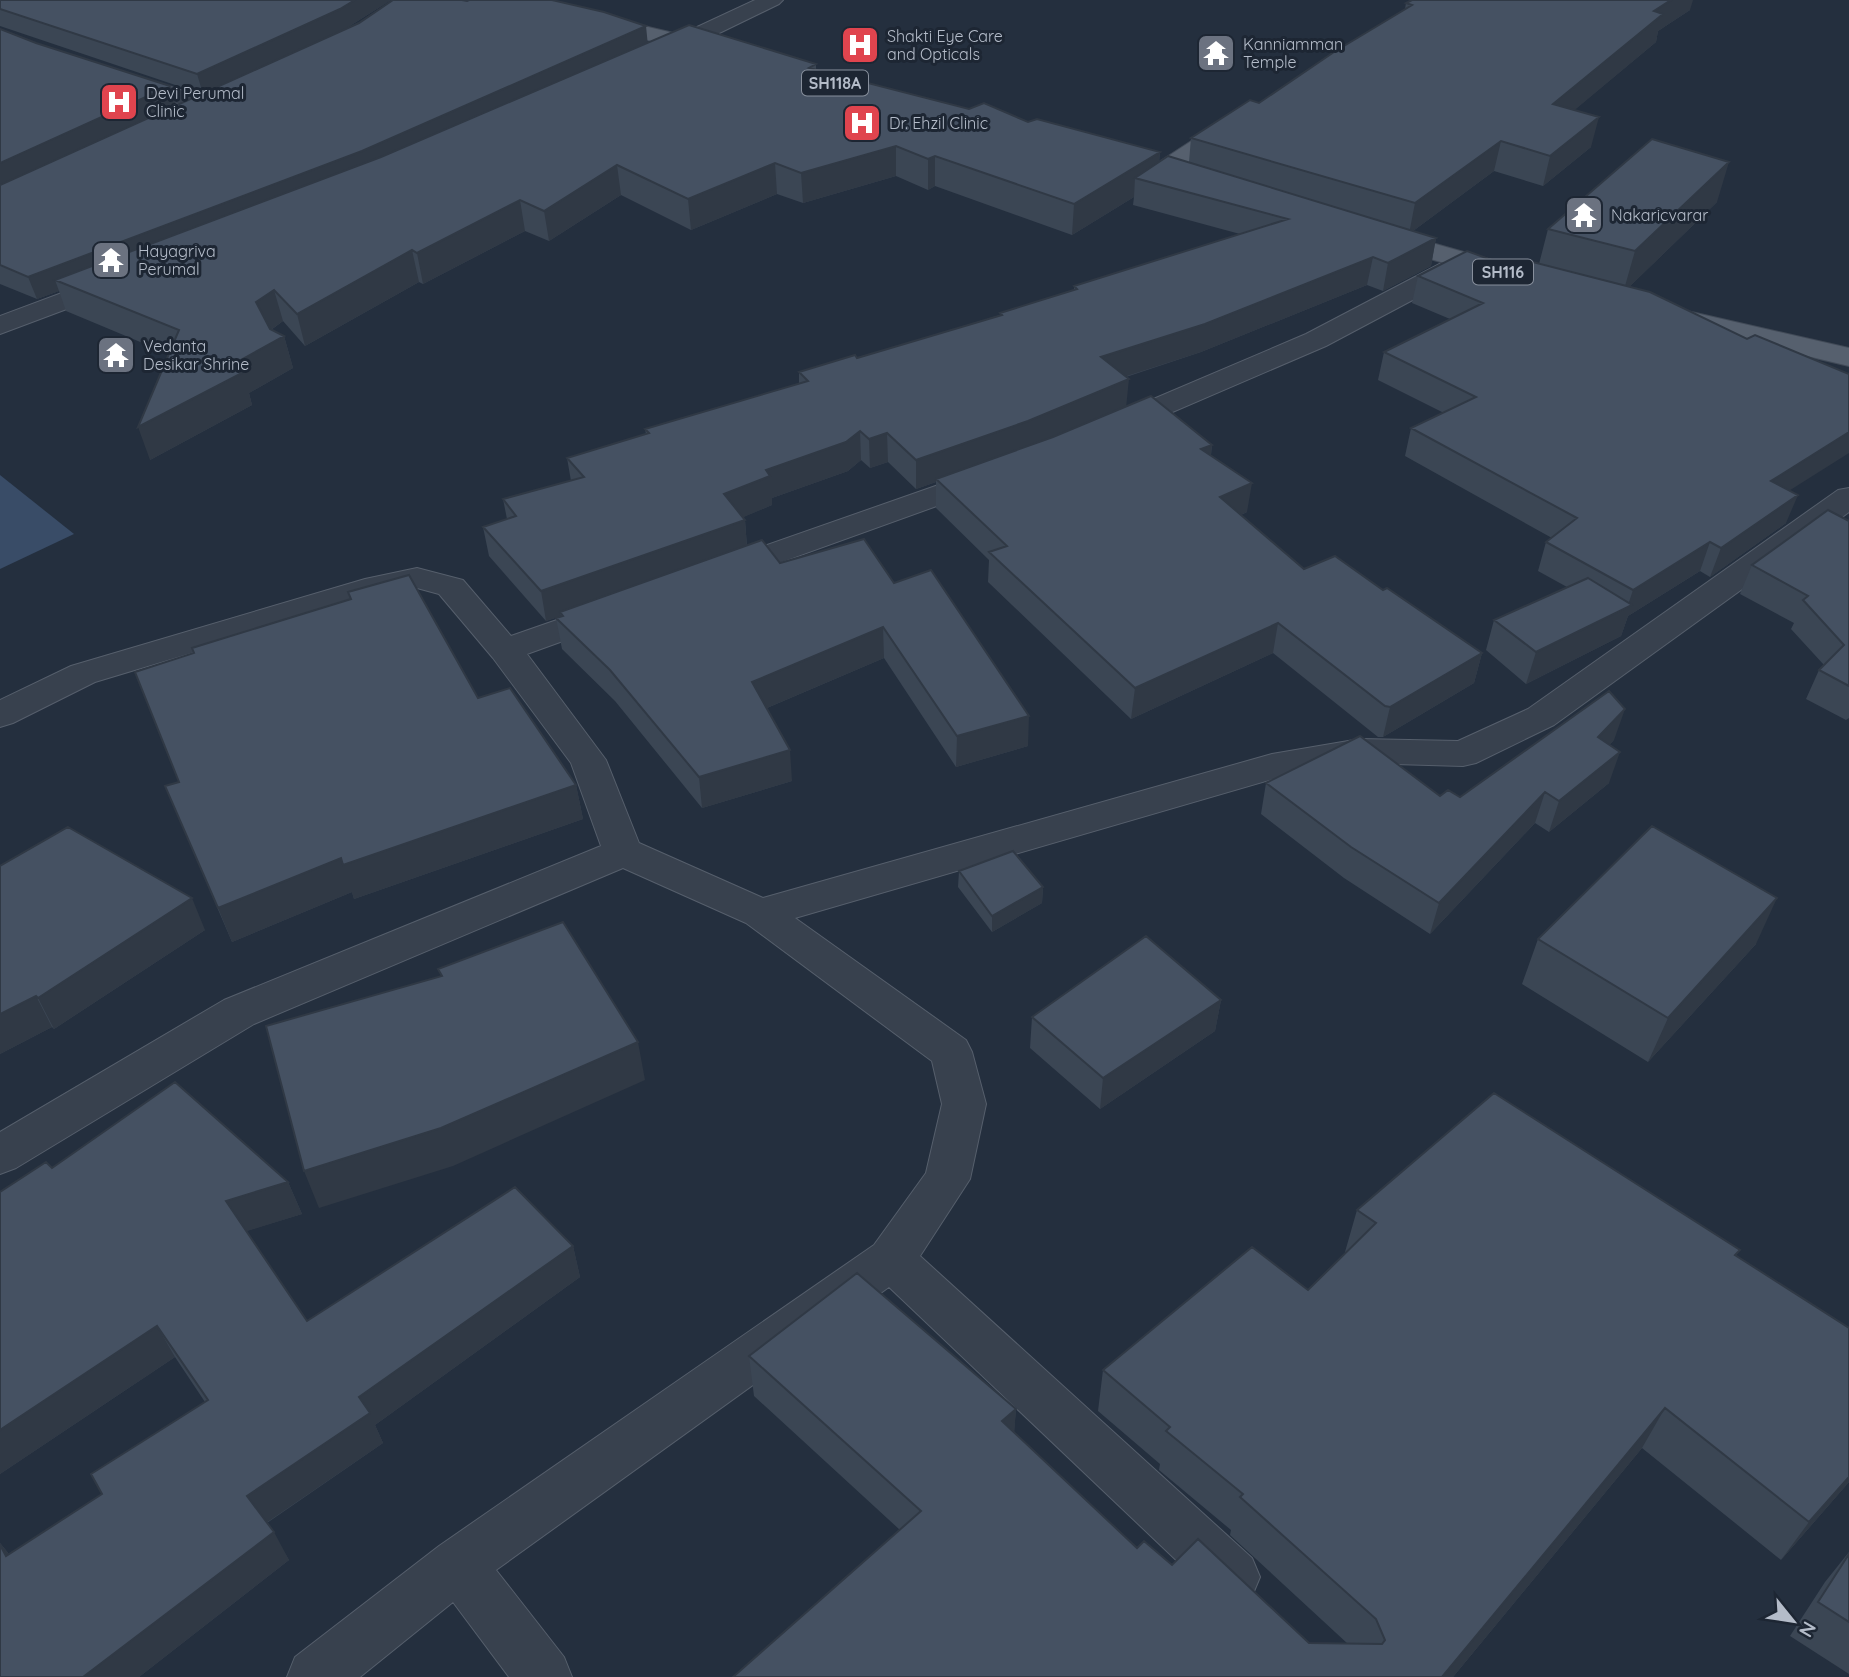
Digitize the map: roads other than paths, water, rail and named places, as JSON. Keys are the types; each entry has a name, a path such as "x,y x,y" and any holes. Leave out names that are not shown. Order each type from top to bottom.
{"main road":[{"path":"508,0 738,56"},
{"path":"1162,171 1253,111"},
{"path":"1135,163 1188,178"},
{"name":"SH116","path":"1359,230 1531,279"},
{"path":"1650,310 1849,357"}],"street":[{"path":"635,64 772,0"},
{"path":"104,73 207,106"},
{"path":"1089,437 1316,340 1464,262"},
{"path":"0,326 130,276"},
{"path":"701,580 1013,468"},
{"path":"761,913 1272,767 1360,751 1463,754 1541,717 1849,497"},
{"path":"0,715 83,674 377,586 417,578 451,587 505,650 588,760 623,852 761,913 951,1052 964,1104 947,1179 891,1259 458,1565 315,1677"},
{"path":"505,650 635,603"},
{"path":"0,1155 239,1012 623,852"},
{"path":"891,1259 1268,1611"},
{"path":"458,1565 544,1677"}],"water":[{"path":"0,475 74,534 0,569"}],"place":[{"name":"Shakti Eye Care and Opticals","path":"860,45"},
{"name":"Kanniamman Temple","path":"1216,53"},
{"name":"Devi Perumal Clinic","path":"119,102"},
{"name":"Dr. Ehzil Clinic","path":"862,123"},
{"name":"Nakaricvarar","path":"1584,215"},
{"name":"Hayagriva Perumal","path":"111,260"},
{"name":"Vedanta Desikar Shrine","path":"116,355"}]}
